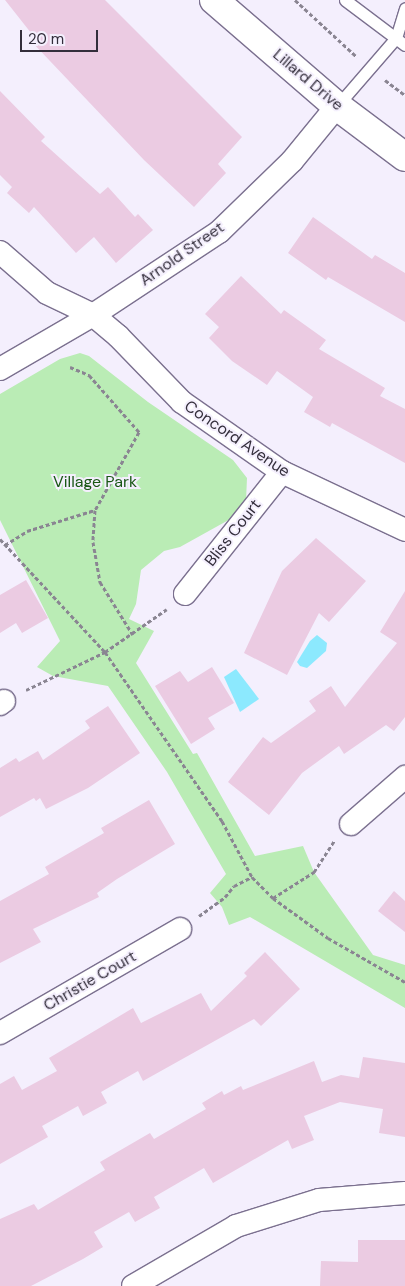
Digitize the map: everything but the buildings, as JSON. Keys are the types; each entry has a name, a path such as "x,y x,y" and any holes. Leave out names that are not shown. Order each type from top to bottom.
{"street":[{"name":"Lillard Drive","path":"214,0 337,106 405,156"},
{"name":"Arnold Street","path":"0,369 93,315 219,232 292,161 337,106"},
{"name":"Concord Avenue","path":"0,252 47,293 93,315 118,336 182,402 282,472 405,530"},
{"name":"Bliss Court","path":"185,594 282,472"},
{"path":"351,824 405,777"},
{"name":"Christie Court","path":"0,1034 180,929"},
{"path":"133,1286 236,1226 319,1200 405,1193"}],"lane":[{"path":"345,0 400,42"},
{"path":"337,106 400,42 405,8"}],"path":[{"path":"295,0 371,70 405,95"},
{"path":"70,367 89,375 139,432 94,510 93,542 100,582 133,636"},
{"path":"5,545 27,531 94,510"},
{"path":"0,539 105,652 222,821 252,877 273,898 328,938 405,982"},
{"path":"2,703 133,636 185,594"},
{"path":"273,898 314,872 326,848 351,824"},
{"path":"180,929 225,897 234,886 252,877"}],"green space":[{"name":"Village Park","path":"80,353 89,356 148,402 233,460 247,478 246,501 234,517 180,547 164,551 141,570 136,604 129,619 154,631 136,663 193,754 197,753 255,856 303,846 314,872 373,955 405,965 405,1008 250,917 229,925 222,907 210,893 226,874 167,772 108,686 53,676 37,667 60,641 0,520 0,394 60,359"}],"water":[{"path":"317,635 327,643 326,651 307,668 300,666 297,662 310,641"},
{"path":"236,669 259,699 240,712 224,677"}]}
